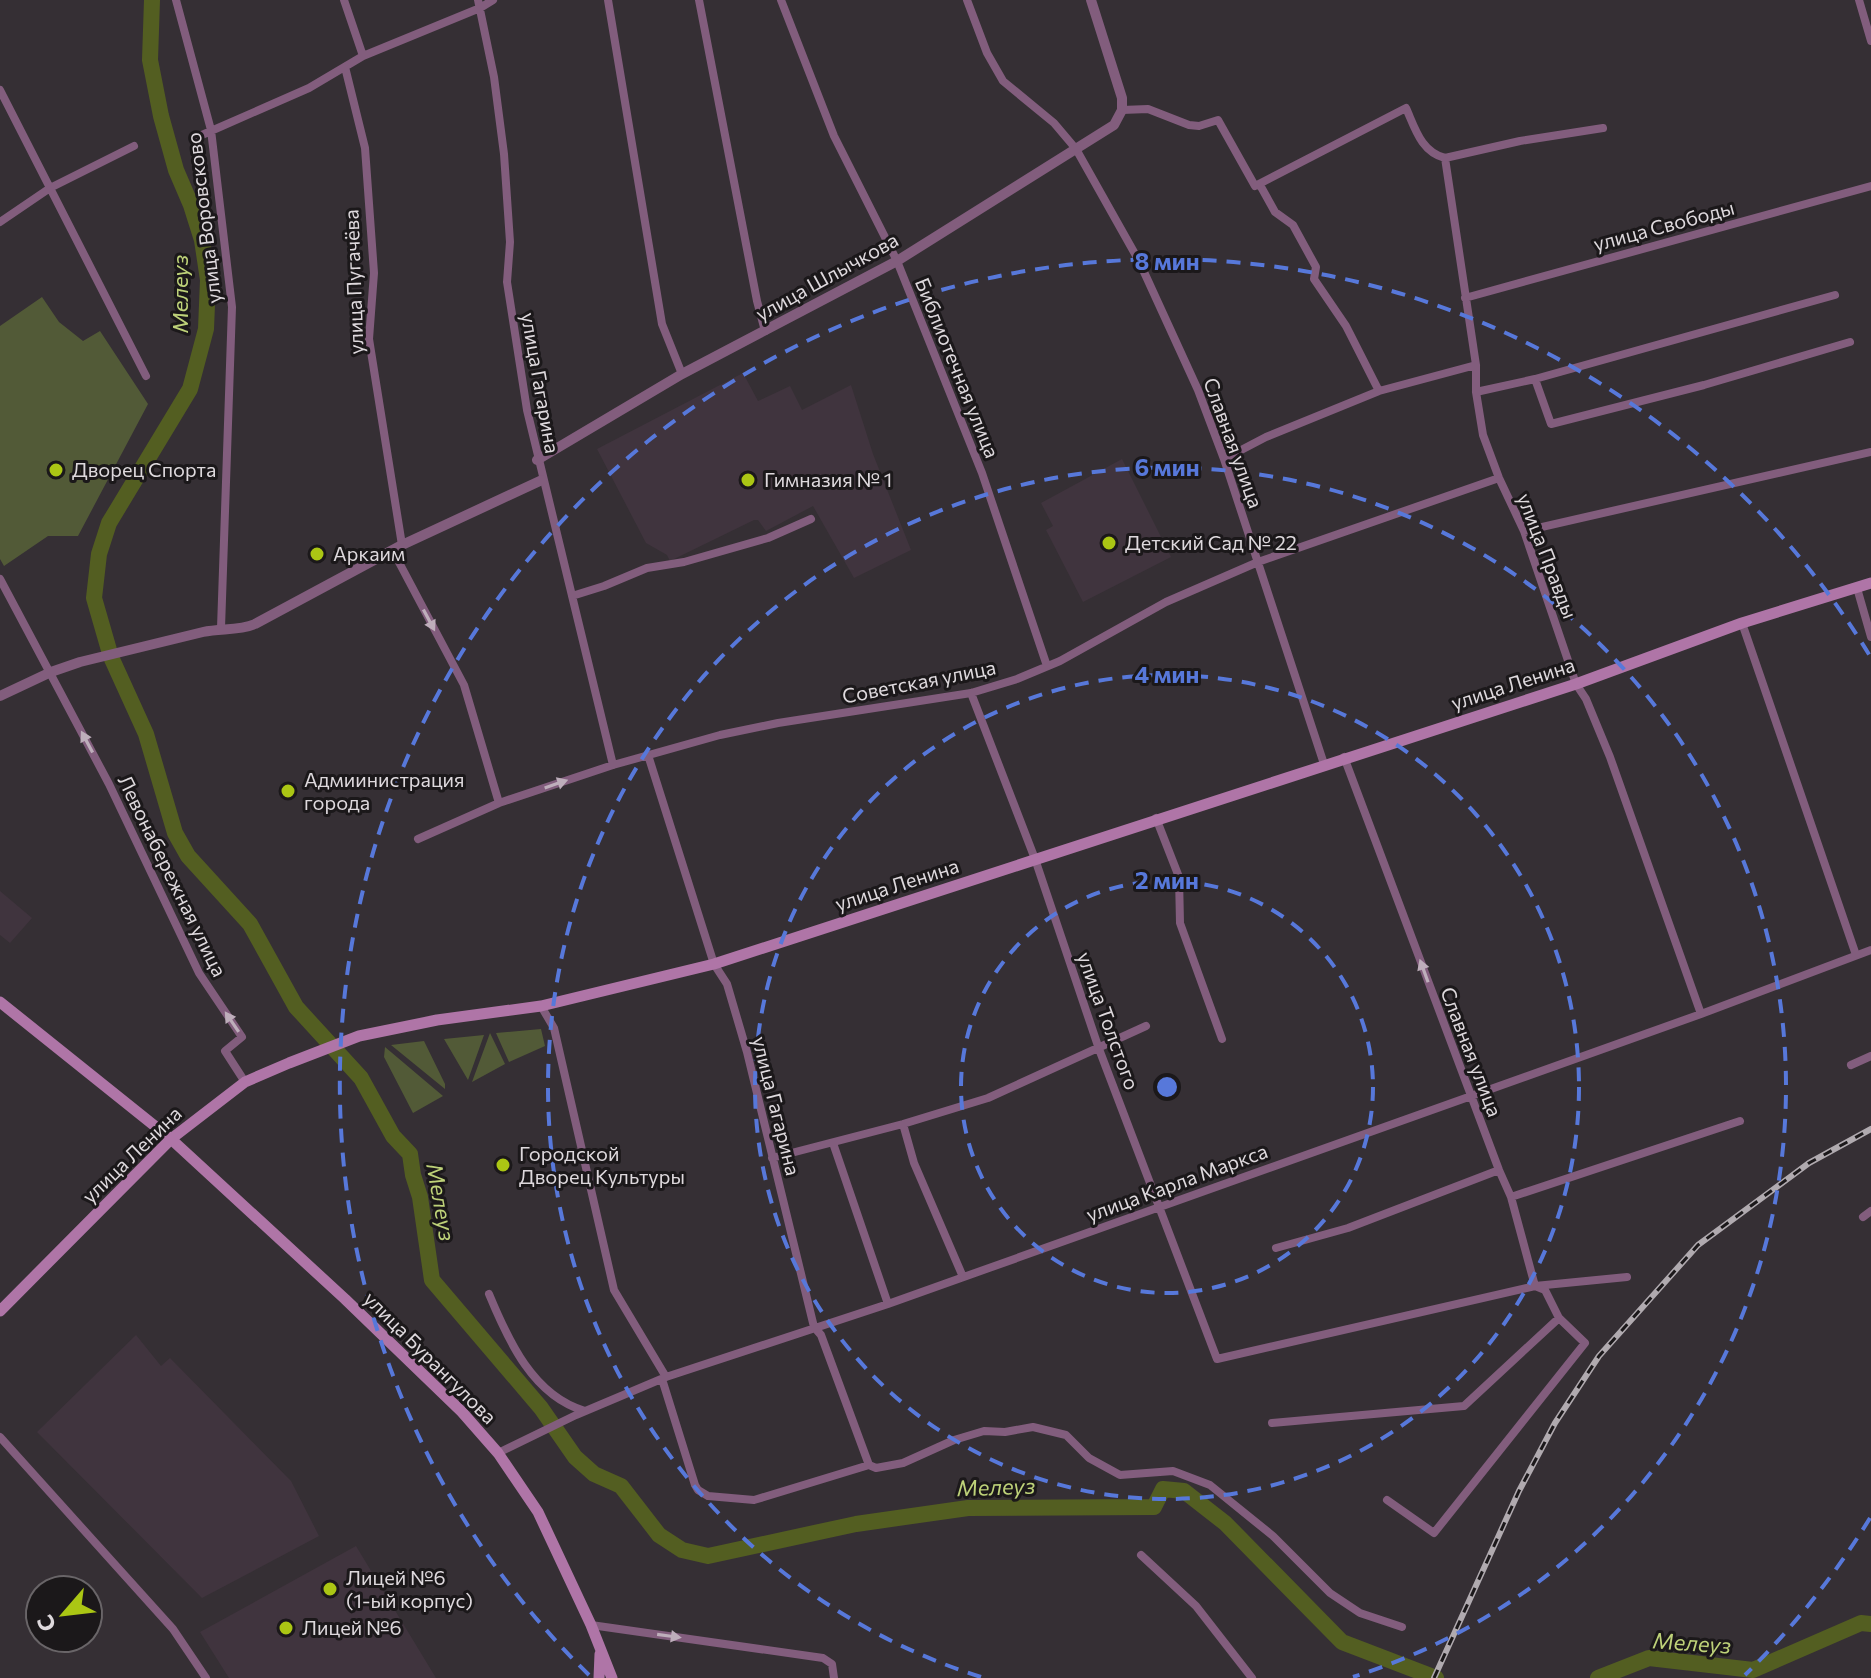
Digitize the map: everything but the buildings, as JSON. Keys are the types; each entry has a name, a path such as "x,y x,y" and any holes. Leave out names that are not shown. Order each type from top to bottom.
{"main road":[{"name":"улица Ленина","path":"0,1311 171,1139 245,1082 289,1063 359,1036 437,1020 541,1006 714,964 1576,684 1742,623 1871,583"},
{"name":"улица Бурангулова","path":"0,1002 171,1139 353,1306 462,1412 498,1453 538,1512 612,1678"},
{"name":"улица Бурангулова","path":"599,1678 601,1650"}],"street":[{"name":"улица Воровсково","path":"176,0 211,130 232,307 221,628"},
{"path":"344,0 363,56"},
{"path":"195,138 309,88 363,56 493,0"},
{"path":"608,0 662,324 682,374"},
{"path":"699,0 765,331"},
{"name":"Библиотечная улица","path":"781,0 834,136 897,261 982,473 1047,666"},
{"name":"Славная улица","path":"967,0 987,53 1003,81 1054,123 1076,149 1139,261 1198,390 1224,459 1324,764"},
{"path":"1091,0 1122,98 1122,110 1148,109 1189,125 1199,126 1218,120 1251,183 1260,185 1406,108 1424,146 1445,158 1520,141 1603,128"},
{"path":"1859,0 1871,41"},
{"name":"улица Гагарина","path":"479,4 494,77 504,154 510,242 507,282 537,460 613,765"},
{"name":"улица Пугачёва","path":"345,67 365,148 374,273 369,339 398,548 464,685 499,803"},
{"path":"0,90 146,376"},
{"name":"улица Шлычкова","path":"537,460 682,374 897,261 1114,125 1122,110"},
{"path":"0,222 50,188 134,146"},
{"name":"улица Правды","path":"1445,158 1476,365 1476,392 1483,435 1524,531 1576,684 1586,699 1610,757 1701,1014"},
{"path":"1260,185 1275,212 1293,225 1316,267 1314,279 1357,346 1379,391"},
{"name":"улица Свободы","path":"1465,298 1871,186"},
{"path":"1476,392 1535,379 1835,295"},
{"path":"1535,379 1551,424 1704,385 1850,342"},
{"path":"1224,459 1266,437 1379,391 1476,365"},
{"path":"1524,531 1871,452"},
{"name":"Советская улица","path":"418,839 499,803 613,765 720,735 971,693 1047,666 1166,602 1258,562 1499,478"},
{"path":"0,696 80,662 221,628 244,629 398,548 542,480"},
{"path":"572,596 647,568 684,562 768,538 811,519"},
{"path":"0,579 51,672"},
{"path":"1857,588 1871,637"},
{"path":"1742,623 1856,955"},
{"name":"Левонабережная улица","path":"51,672 109,784 199,973 242,1037 225,1051 245,1082"},
{"name":"улица Толстого","path":"971,693 1035,859 1099,1049 1217,1359 1535,1286"},
{"name":"улица Гагарина","path":"648,755 714,964 727,984 747,1052 814,1327 821,1335 869,1465"},
{"name":"Славная улица","path":"1344,757 1511,1197 1535,1286 1545,1290 1559,1318 1585,1343 1434,1533 1387,1500"},
{"path":"1156,818 1179,877 1180,923 1222,1039"},
{"name":"улица Карла Маркса","path":"498,1453 576,1415 664,1378 888,1304 1701,1014 1871,950"},
{"path":"541,1006 554,1028 614,1290 664,1378 698,1490 708,1496 754,1500 869,1465 876,1468 903,1463 954,1440 984,1431 1005,1432 1033,1427 1066,1435 1089,1458 1120,1475 1173,1471 1210,1485 1273,1536 1330,1593 1360,1613 1402,1627"},
{"path":"772,1158 988,1098 1146,1026"},
{"path":"1851,1065 1871,1056"},
{"path":"1511,1197 1740,1121"},
{"path":"903,1124 914,1163 963,1277"},
{"path":"833,1143 888,1304"},
{"path":"1276,1248 1348,1228 1499,1170"},
{"path":"1863,1217 1871,1211"},
{"path":"1535,1286 1627,1277"},
{"path":"489,1294 505,1331 531,1373 563,1402 585,1411"},
{"path":"1272,1423 1464,1406 1559,1318"},
{"path":"0,1437 173,1629 206,1678"},
{"path":"1141,1555 1196,1606 1252,1678"},
{"path":"591,1625 823,1658 832,1664 834,1678"}],"shaded area":[{"name":"Гимназия № 1","path":"743,373 758,401 790,386 802,410 851,385 873,454 911,550 854,578 813,506 766,531 758,520 754,520 670,561 667,555 646,543 597,449"},
{"name":"Детский Сад № 22","path":"1122,459 1171,557 1083,602 1046,530 1053,526 1041,503"},
{"path":"0,891 32,918 10,943 0,935"},
{"path":"136,1335 161,1366 170,1358 291,1481 319,1536 202,1598 37,1432"},
{"name":"Лицей №6 (1-ый корпус)","path":"356,1546 436,1678 229,1678 200,1632"}],"green space":[{"name":"Дворец Спорта","path":"42,297 59,322 83,341 100,331 148,404 78,536 48,536 4,566 0,559 0,326"},
{"path":"541,1029 545,1046 509,1062 496,1033"},
{"path":"490,1033 505,1064 472,1082"},
{"path":"484,1035 468,1080 444,1039"},
{"path":"424,1041 445,1084 445,1089 391,1045"},
{"path":"385,1047 443,1096 413,1113 384,1057"}],"waterway":[{"name":"Мелеуз","path":"152,0 150,60 176,170 202,240 208,280 206,329 190,389 109,523 99,554 94,598 111,657 146,734 175,833 188,856 250,924 296,1007 361,1078 393,1136 410,1154 420,1197 432,1280 541,1408 575,1457 594,1474 621,1486 659,1535 682,1550 708,1556 856,1524 968,1508 1154,1507 1163,1489 1184,1491 1225,1523 1342,1642 1436,1678"},
{"name":"Мелеуз","path":"1598,1678 1649,1658 1753,1670 1861,1623 1871,1624"}],"railway":[{"path":"1434,1678 1519,1491 1555,1423 1599,1356 1698,1245 1809,1163 1871,1129"}],"place":[{"name":"Дворец Спорта","path":"56,470"},
{"name":"Гимназия № 1","path":"748,480"},
{"name":"Детский Сад № 22","path":"1109,543"},
{"name":"Аркаим","path":"317,554"},
{"name":"Адмиинистрация города","path":"288,791"},
{"name":"Городской Дворец Культуры","path":"503,1165"},
{"name":"Лицей №6 (1-ый корпус)","path":"330,1589"},
{"name":"Лицей №6","path":"286,1628"}]}
